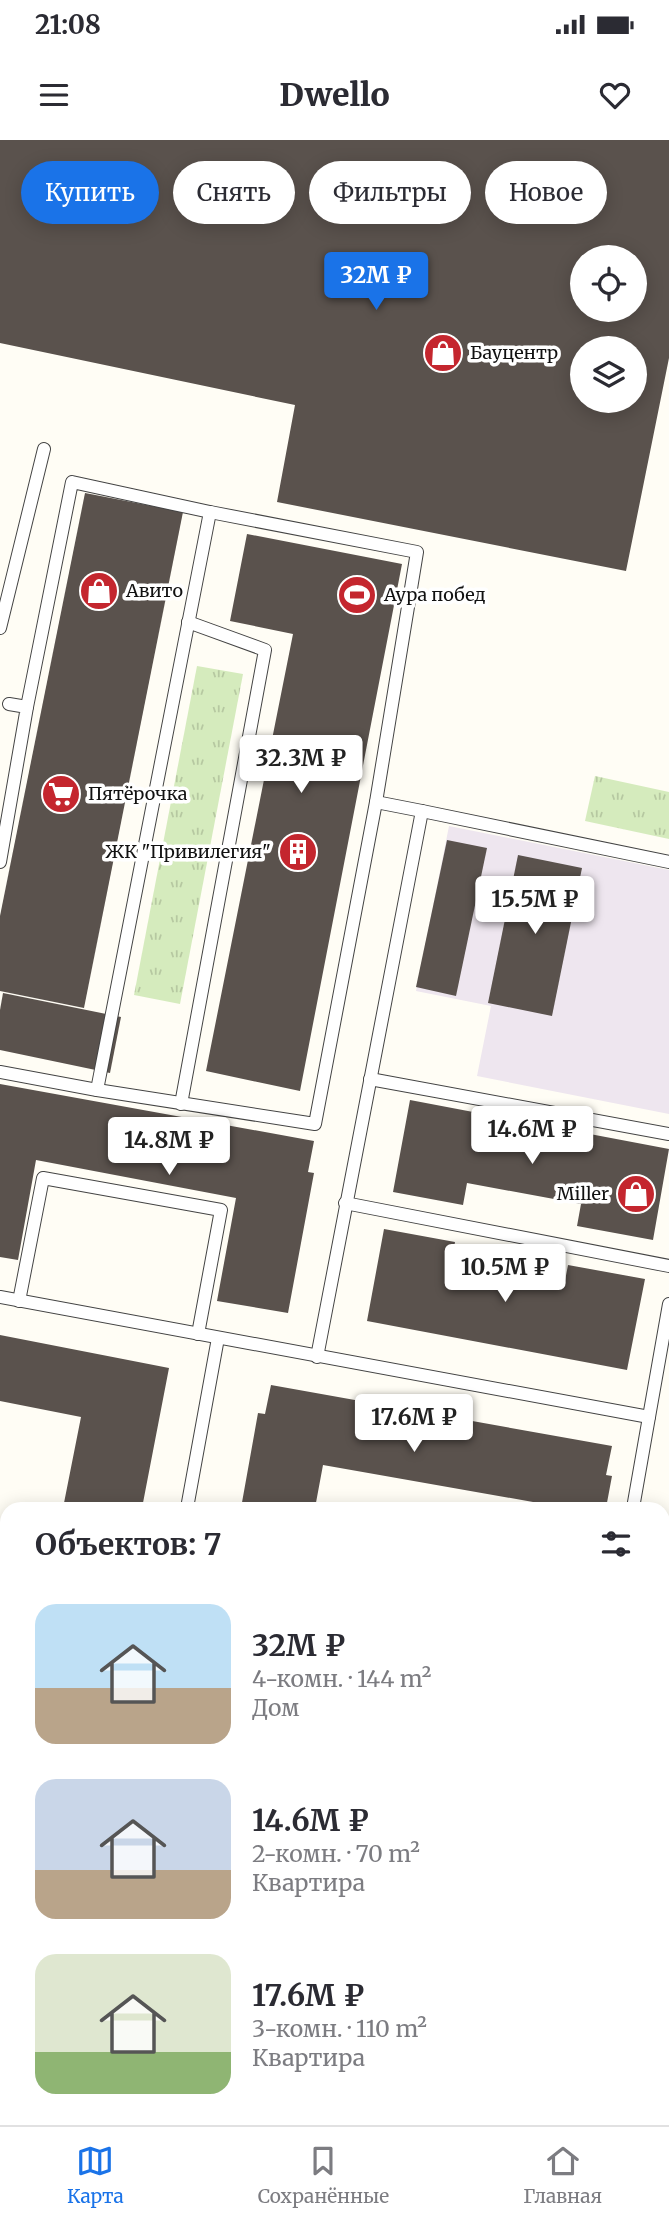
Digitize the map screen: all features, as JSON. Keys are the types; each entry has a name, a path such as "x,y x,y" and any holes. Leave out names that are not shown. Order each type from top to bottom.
{"lane":[{"path":"0,628 44,449"},
{"path":"0,862 27,707 72,482 417,552 376,802 315,1124 0,1072"},
{"path":"97,1090 210,512"},
{"path":"181,1104 265,650 188,622"},
{"path":"9,704 27,707"},
{"path":"376,802 669,862"},
{"path":"317,1357 422,811"},
{"path":"370,1079 669,1134"},
{"path":"19,1301 43,1178 221,1210 198,1334"},
{"path":"345,1203 669,1266"},
{"path":"0,1297 649,1417"},
{"path":"634,1502 669,1304"},
{"path":"188,1502 218,1338"}],"shaded area":[{"path":"449,826 669,870 669,1114 477,1076 491,1006 416,991"}],"green space":[{"path":"197,666 243,674 180,1004 134,995"},
{"path":"595,776 669,792 669,839 585,821"}],"building":[{"name":"Бауцентр","path":"0,140 669,140 669,358 626,571 277,502 295,405 0,343"},
{"name":"ЖК \"Привилегия\"","path":"85,493 183,512 84,1008 0,991 0,916"},
{"name":"ЖК \"Привилегия\"","path":"247,534 402,564 300,1091 206,1071 293,634 230,621"},
{"path":"447,840 487,848 456,996 416,987"},
{"path":"518,855 582,868 552,1016 488,1003"},
{"path":"3,993 121,1017 110,1073 0,1050 0,1010"},
{"path":"0,1084 314,1141 308,1172 314,1173 288,1313 217,1301 236,1198 36,1160 18,1260 0,1257"},
{"path":"410,1100 669,1149 653,1240 577,1226 581,1204 467,1183 463,1205 393,1192"},
{"path":"384,1229 455,1242 451,1265 564,1286 568,1265 645,1279 627,1370 367,1321"},
{"path":"0,1335 169,1368 143,1502 64,1502 81,1417 0,1401"},
{"path":"271,1385 612,1446 606,1475 612,1476 607,1502 533,1502 323,1465 316,1502 242,1502 258,1413 265,1414"}],"place":[{"name":"Бауцентр","path":"443,353"},
{"name":"Авито","path":"99,591"},
{"name":"Аура побед","path":"357,595"},
{"name":"Пятёрочка","path":"61,794"},
{"name":"ЖК \"Привилегия\"","path":"298,852"},
{"name":"Miller","path":"636,1194"}]}
